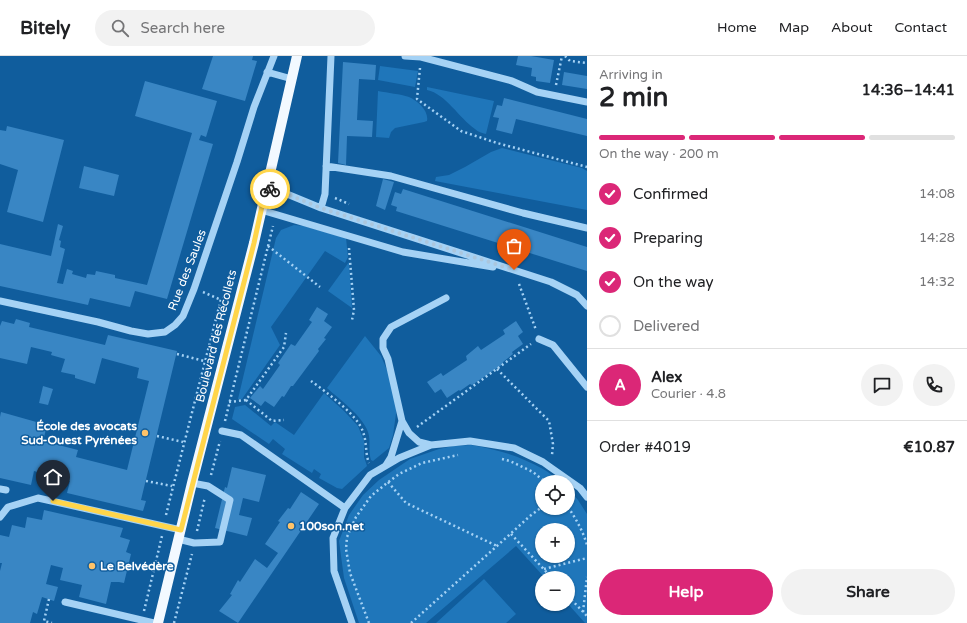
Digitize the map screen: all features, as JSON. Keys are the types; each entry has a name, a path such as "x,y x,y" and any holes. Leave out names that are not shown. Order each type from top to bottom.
{"main road":[{"name":"Boulevard des Récollets","path":"158,623 261,210 297,56"}],"street":[{"name":"Rue des Saules","path":"0,301 148,334 165,332 175,325 182,316 194,289 254,107 274,56"},
{"path":"321,208 325,194 331,56"},
{"path":"405,56 421,58 512,81 538,92 587,102"},
{"path":"268,72 292,79"},
{"path":"326,166 391,176 523,213 587,228"},
{"path":"266,188 287,194 321,208 551,282 577,295 587,306"},
{"path":"261,210 403,252 514,270"},
{"path":"431,445 419,442 409,434 402,421 388,359 383,348 383,338 391,327 446,298"},
{"path":"539,339 553,345 587,387"},
{"path":"385,466 391,457 402,421"},
{"path":"222,431 240,436 345,508"},
{"path":"352,623 334,571 333,538 345,508 370,475 399,458 431,445 470,441 514,448 543,462 580,488 587,497"},
{"path":"0,517 8,507 38,498 164,526 180,534 194,544 220,542 230,500 208,486 192,483"},
{"path":"65,602 154,623"}],"path":[{"path":"556,84 562,56"},
{"path":"565,56 570,61 587,63"},
{"path":"420,72 417,99 461,131 497,143 587,167"},
{"path":"174,623 276,214"},
{"path":"348,235 354,310 352,320"},
{"path":"268,246 320,287"},
{"path":"409,434 539,339 518,281"},
{"path":"141,620 220,299 199,291"},
{"path":"246,400 284,347 286,333"},
{"path":"177,354 204,361"},
{"path":"497,369 549,421 553,444 550,467"},
{"path":"311,381 331,396 354,418 363,431 367,457 373,473"},
{"path":"229,402 246,400 272,421 284,420"},
{"path":"157,436 183,442"},
{"path":"369,623 350,573 346,549 347,537 356,517 371,496 400,474 422,463 460,455"},
{"path":"502,459 510,461 537,475"},
{"path":"146,481 172,486"},
{"path":"388,482 406,503 498,546"},
{"path":"411,623 535,512"},
{"path":"574,515 587,545"},
{"path":"511,534 544,569 587,558"},
{"path":"583,612 587,577"},
{"path":"49,600 44,621 52,623"},
{"path":"575,603 587,616"}],"shaded area":[{"path":"380,66 418,71 415,87 378,80"},
{"path":"427,87 494,101 486,134 476,130 440,96 427,90"},
{"path":"378,91 409,97 425,110 427,121 395,128 391,132 389,138 376,137"},
{"path":"502,148 582,168 587,171 587,210 435,181 436,177 449,175 491,152"},
{"path":"294,225 304,226 346,238 348,257 345,263 325,251 271,327 280,345 242,399 238,399 276,238 281,230"},
{"path":"349,262 352,308 328,291"},
{"path":"365,336 381,356 390,377 397,407 393,435 389,448 373,461 370,457 369,435 365,426 350,408 327,388"},
{"path":"324,393 358,426 364,441 364,457 367,466 342,489 337,488 319,478 321,474 314,469 312,473 282,454 285,449 273,439 269,444 232,419 235,407 245,405 271,426 275,422 294,435"},
{"path":"471,445 490,449 526,460 548,472 552,475 535,475 535,515 575,515 575,496 587,514 587,623 585,623 574,611 575,571 539,571 516,546 426,623 359,623 344,578 339,541 349,515 363,495 379,480 410,459 453,446"},
{"path":"484,579 516,614 506,623 436,623"}],"building":[{"path":"213,56 253,56 252,60 257,61 245,101 202,89"},
{"path":"518,56 531,56 554,60 550,83 536,81 536,77 531,76 532,68 516,65"},
{"path":"343,62 376,65 375,80 359,79 357,120 373,121 372,137 347,136 346,165 338,163"},
{"path":"564,72 587,76 587,89 562,85"},
{"path":"145,81 217,101 206,137 201,135 199,140 213,144 167,299 135,291 130,307 90,298 88,305 0,286 0,244 51,256 58,224 63,226 59,240 61,241 60,247 65,249 57,283 63,284 67,269 73,271 72,274 86,278 87,274 95,275 96,271 115,275 115,278 147,285 192,133 135,116"},
{"path":"504,98 587,119 587,136 516,119 512,134 496,130 499,118 493,117 497,105 502,106"},
{"path":"7,126 64,140 43,222 7,212 18,170 0,164 0,130 6,131"},
{"path":"84,166 119,175 114,196 79,188"},
{"path":"383,179 394,182 385,210 376,206"},
{"path":"403,189 587,247 587,271 396,211 397,207 391,205 395,192 401,194"},
{"path":"317,307 328,314 324,321 332,327 324,338 326,339 318,349 319,351 284,397 282,396 274,407 265,401 261,406 250,398 260,386 263,389 280,365 278,363 291,344 295,346 312,322 309,320"},
{"path":"16,319 30,323 29,327 105,345 108,335 177,351 141,500 146,501 143,511 67,493 70,481 34,471 31,485 0,478 1,412 47,425 43,441 78,450 76,457 127,470 149,381 137,378 139,368 102,358 95,384 75,378 75,375 61,372 65,359 51,355 52,352 31,347 27,364 0,358 0,326 2,321 14,324"},
{"path":"516,321 523,332 518,336 523,344 512,352 513,354 503,362 503,364 472,385 470,384 447,398 441,389 435,393 427,382 441,373 443,376 467,360 466,356 478,346 481,350 505,334 503,330"},
{"path":"43,386 53,389 48,405 39,403"},
{"path":"232,467 266,475 259,502 243,498 239,515 252,518 247,536 215,528 225,487 227,488"},
{"path":"301,492 319,504 238,623 219,611 232,595 230,594 238,580 240,582 255,559 267,568 278,553 265,544 280,522 278,521 288,508 290,509"},
{"name":"Le Belvédère","path":"44,510 123,528 120,537 130,540 126,552 131,554 124,583 111,582 106,604 79,597 82,585 60,580 63,568 51,565 46,584 58,587 54,601 42,597 37,614 33,612 30,623 0,623 0,571 2,563 0,563 0,535 9,537 12,525 25,528 27,517 42,520"}],"way so far":[{"path":"270,189 287,194 321,208 514,270"}],"place":[{"name":"École des avocats Sud-Ouest Pyrénées","path":"145,433"},
{"name":"100son.net","path":"291,526"},
{"name":"Le Belvédère","path":"92,566"}],"route":[{"path":"53,501 181,530 254,243 266,188 270,189"}]}
